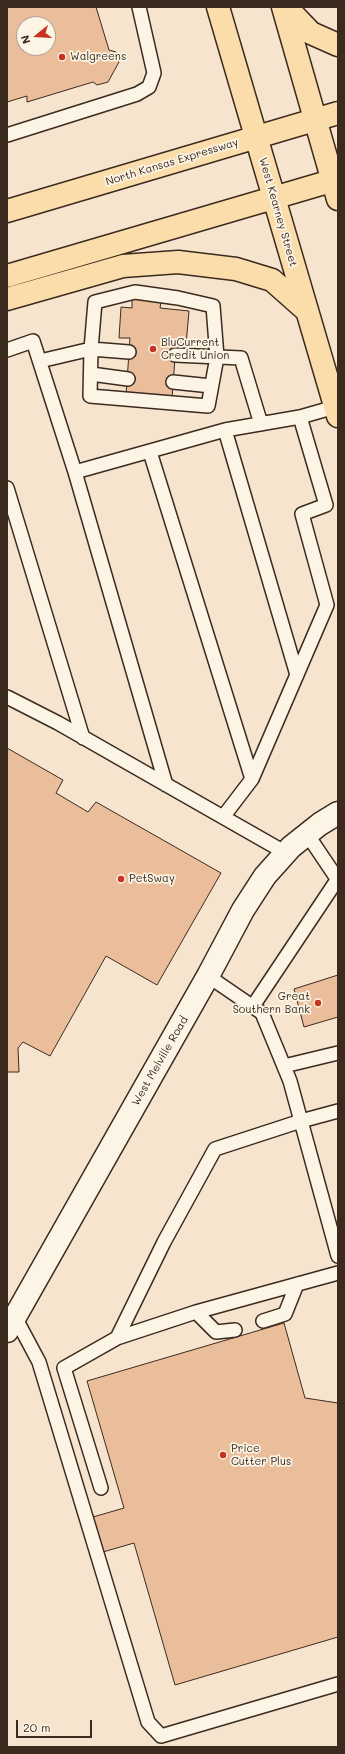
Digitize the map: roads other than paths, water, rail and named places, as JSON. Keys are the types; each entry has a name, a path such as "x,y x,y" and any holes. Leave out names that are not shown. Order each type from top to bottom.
{"main road":[{"name":"West Kearney Street","path":"218,7 337,412"},
{"path":"7,276 274,198 336,186 283,7"},
{"path":"286,7 311,33 338,45"},
{"name":"North Kansas Expressway","path":"7,211 338,113"},
{"path":"7,299 123,266 178,262 236,269 272,280 307,311"}],"street":[{"name":"West Melville Road","path":"11,1324 208,976 243,910 265,876 286,853 320,824 338,813"}],"lane":[{"path":"7,135 137,94 149,87 154,74 139,7"},
{"path":"135,292 178,298 213,306 217,357 208,406 90,396 91,349 95,302 135,292"},
{"path":"7,350 33,341 75,472 166,785"},
{"path":"40,361 91,349 130,352"},
{"path":"176,355 241,358 261,424"},
{"path":"91,374 128,379"},
{"path":"174,382 211,386"},
{"path":"75,472 225,430 300,416 337,412"},
{"path":"223,817 252,779 327,604 302,514 326,505 300,416"},
{"path":"225,430 297,675"},
{"path":"150,452 252,779"},
{"path":"7,488 83,738"},
{"path":"7,697 83,738 286,853"},
{"path":"253,1006 337,880 307,834"},
{"path":"208,976 262,1013 290,1081 338,1256"},
{"path":"284,1066 338,1053"},
{"path":"117,1338 164,1242 215,1149 301,1121 338,1111"},
{"path":"101,1488 64,1368 117,1338 196,1312 338,1273"},
{"path":"263,1321 285,1314 297,1284"},
{"path":"196,1312 216,1332 235,1330"},
{"path":"11,1324 39,1362 148,1722 161,1736 338,1684"}],"place":[{"name":"Walgreens","path":"62,57"},
{"name":"BluCurrent Credit Union","path":"153,349"},
{"name":"PetSway","path":"121,879"},
{"name":"Great Southern Bank","path":"318,1003"},
{"name":"Price Cutter Plus","path":"223,1455"}]}
